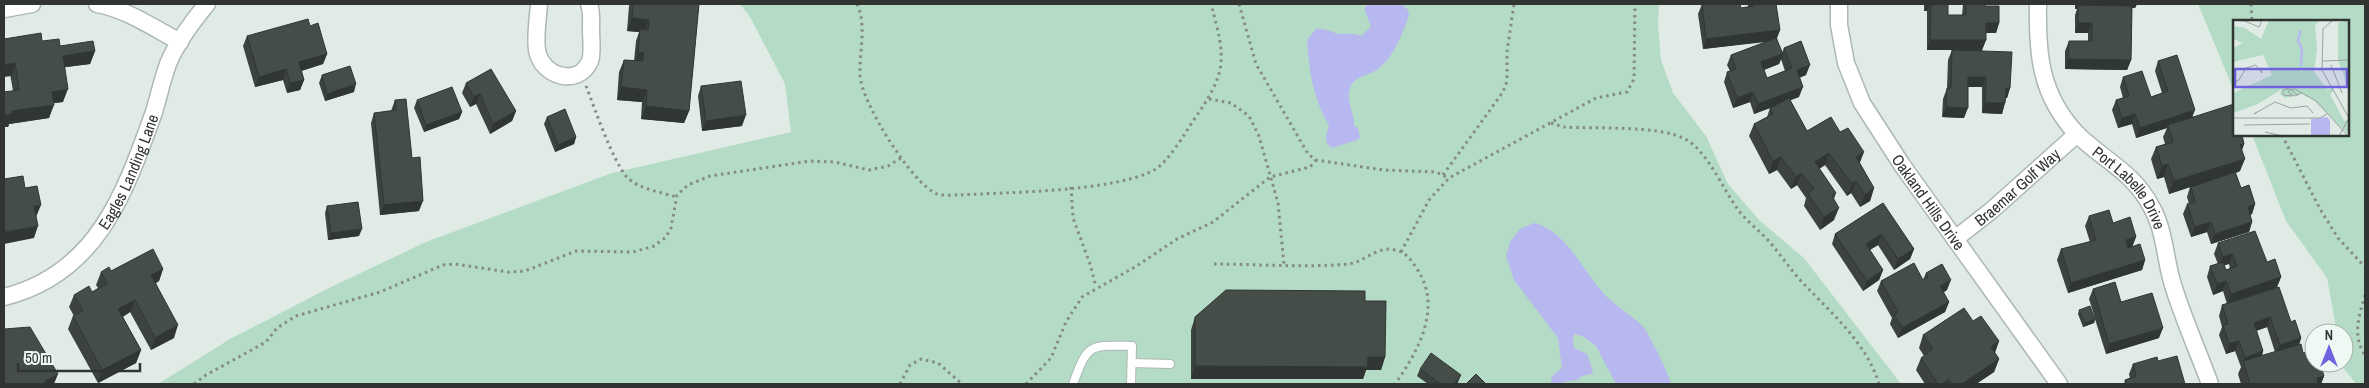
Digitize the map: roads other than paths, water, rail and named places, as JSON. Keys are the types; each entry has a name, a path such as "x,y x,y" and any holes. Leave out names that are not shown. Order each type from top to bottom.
{"street":[{"path":"4,9 32,4"},
{"path":"97,4 107,5 180,42"},
{"name":"Eagles Landing Lane","path":"4,298 43,283 67,266 92,242 110,217 124,190 154,110 168,64 193,20 207,4"},
{"path":"539,4 537,51 542,61 554,74 576,76 591,60 589,4"},
{"name":"Oakland Hills Drive","path":"1839,4 1839,26 1846,63 1862,104 1902,165 2058,384"},
{"name":"Port Labelle Drive","path":"2038,4 2038,48 2047,89 2077,134 2133,180 2153,208 2172,284 2210,384"},
{"name":"Braemar Golf Way","path":"1955,239 1992,210 2077,134"}],"lane":[{"path":"1073,384 1084,355 1099,345 1132,346 1131,384"},
{"path":"1132,363 1170,364"}],"water":[{"path":"1369,4 1402,4 1408,10 1409,15 1401,37 1389,58 1378,69 1355,81 1350,88 1349,102 1354,126 1358,128 1360,137 1357,140 1332,148 1327,144 1326,136 1329,125 1319,105 1313,84 1307,40 1316,29 1361,36 1371,27 1364,8"},
{"path":"1534,223 1556,234 1574,253 1605,295 1643,326 1660,356 1671,384 1616,384 1596,346 1584,337 1575,334 1573,337 1574,348 1587,354 1593,371 1591,374 1581,376 1578,380 1552,384 1551,377 1562,368 1558,338 1514,280 1506,256 1510,242 1520,229"}]}
